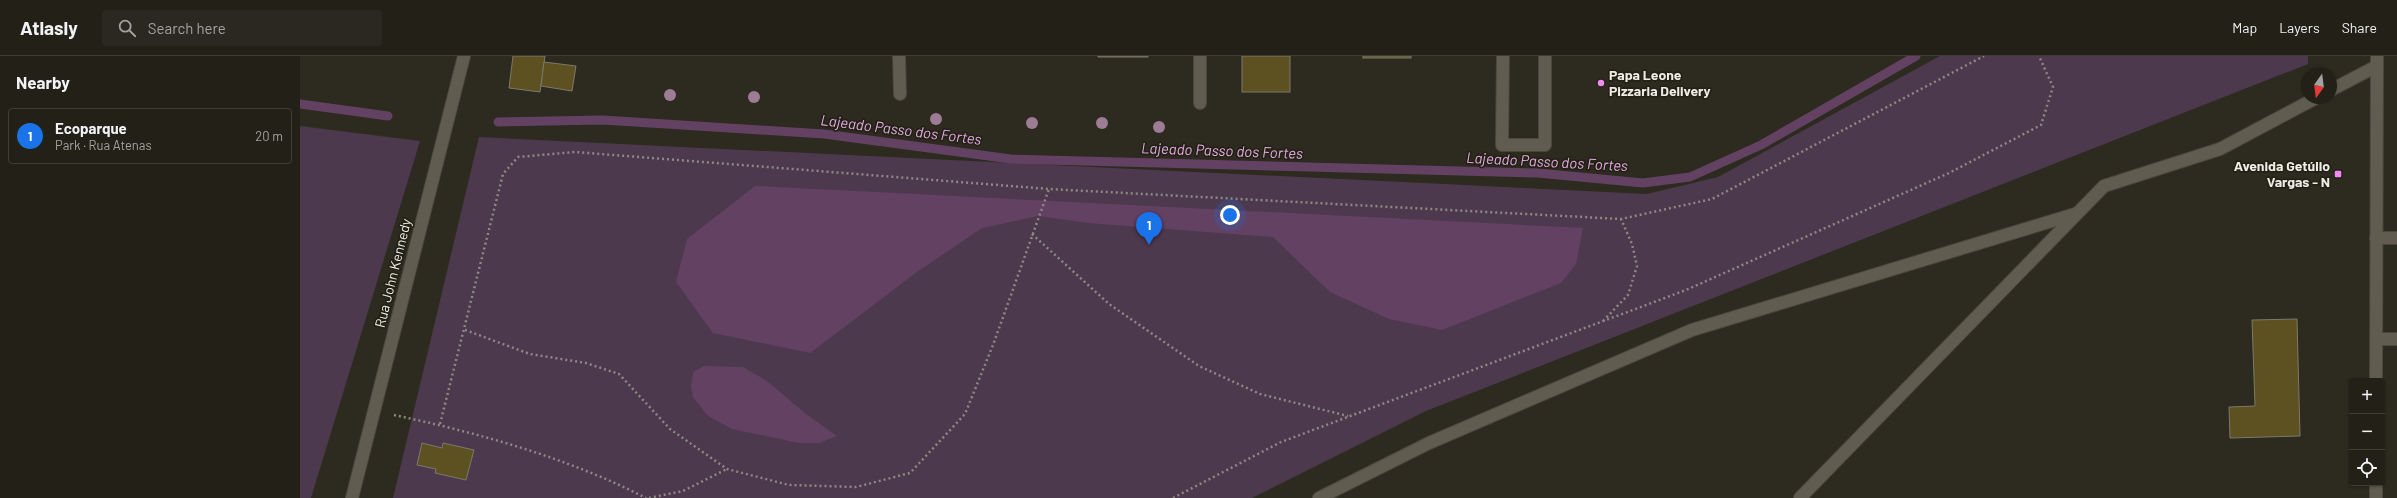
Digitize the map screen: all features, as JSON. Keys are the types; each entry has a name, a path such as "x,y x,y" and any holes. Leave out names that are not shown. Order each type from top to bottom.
{"street":[{"name":"Rua John Kennedy","path":"352,498 464,56"},
{"path":"898,56 900,94"},
{"path":"1200,56 1200,102"},
{"path":"1503,56 1502,145 1545,145 1546,56"},
{"path":"2337,86 2377,61"},
{"path":"2376,378 2377,61"},
{"path":"1800,498 2075,214 2104,186 2220,149 2305,104"},
{"path":"1319,498 1429,443 1692,330 2075,214"},
{"path":"2376,238 2397,238"},
{"path":"2376,339 2397,339"},
{"path":"2376,486 2376,498"}],"path":[{"path":"440,424 465,330 503,174 518,157 575,152 1049,189 1621,219 1712,199 1984,56"},
{"path":"1173,498 1281,442 1686,290 1942,176 2041,125 2053,87 2039,56"},
{"path":"465,330 530,354 586,363 619,374 670,429 727,470 789,485 856,487 910,473 965,414 993,345 1049,189"},
{"path":"1601,322 1628,295 1637,266 1632,244 1621,219"},
{"path":"1032,234 1109,304 1199,366 1260,394 1349,416"},
{"path":"374,410 440,424 608,478 646,498"},
{"path":"649,498 683,491 727,470"}],"shaded area":[{"path":"1940,56 2308,56 2308,64 1426,411 1252,498 393,498 479,137 1647,194 1718,177"},
{"path":"300,126 420,141 311,498 300,498"},
{"path":"755,186 1583,228 1576,264 1561,283 1442,330 1389,319 1330,292 1273,237 1088,223 1038,216 982,228 917,272 810,353 713,333 676,282 687,239"},
{"path":"704,366 743,367 767,381 806,414 837,436 819,443 799,443 732,429 708,416 693,397 691,387 693,372"}],"building":[{"path":"513,56 545,56 540,92 509,88"},
{"path":"1098,56 1148,57 1098,57"},
{"path":"1242,56 1290,56 1290,92 1242,92"},
{"path":"1363,56 1411,56 1411,58 1363,58"},
{"path":"544,62 576,66 572,91 541,86"},
{"path":"2297,319 2300,436 2230,438 2229,407 2255,406 2252,320"},
{"path":"422,443 442,448 443,443 474,450 466,480 435,473 436,469 417,465"}],"waterway":[{"name":"Lajeado Passo dos Fortes","path":"498,122 603,120 824,134 1011,159 1538,173 1643,183 1690,177 1761,145 1916,56"},
{"name":"Lajeado Passo dos Fortes","path":"300,104 388,116"}],"place":[{"name":"Papa Leone Pizzaria Delivery","path":"1601,83"},
{"name":"Avenida Getúlio Vargas - N","path":"2338,174"},
{"name":"Ecoparque","path":"1149,245"}]}
